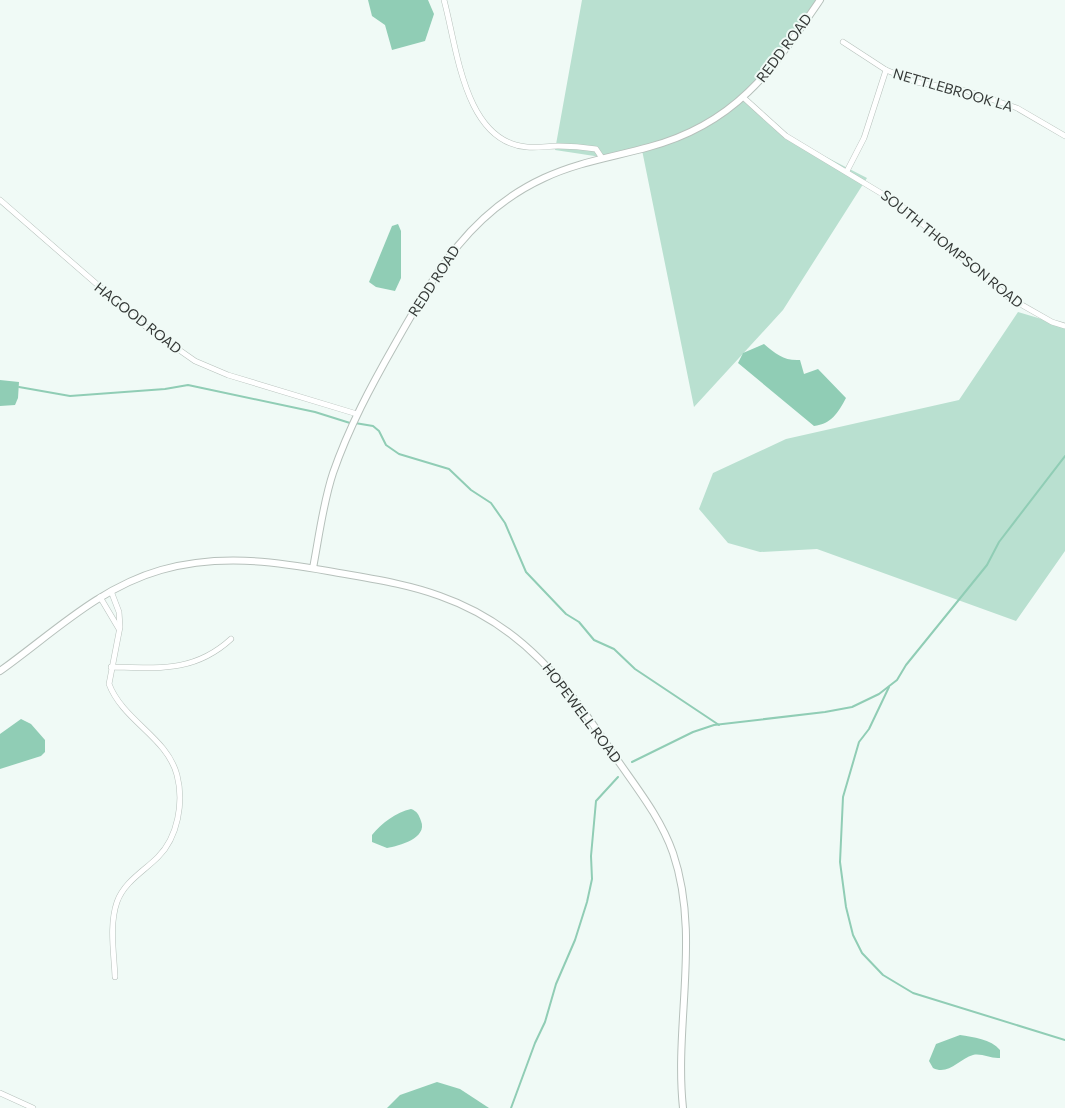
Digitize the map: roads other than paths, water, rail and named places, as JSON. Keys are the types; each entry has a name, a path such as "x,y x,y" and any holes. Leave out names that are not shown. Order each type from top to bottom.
{"street":[{"path":"444,0 460,66 474,106 486,126 498,136 520,146 579,146 596,149 602,158"},
{"name":"REDD ROAD","path":"313,568 333,474 357,414 432,281 447,257 468,232 492,210 522,190 572,166 648,148 678,138 714,120 744,98 777,62 820,0"},
{"name":"NETTLEBROOK LA","path":"843,42 886,70 916,82 967,91 1017,108 1065,136"},
{"path":"847,172 864,138 886,70"},
{"name":"SOUTH THOMPSON ROAD","path":"744,98 786,136 899,204 1008,297 1052,322 1065,326"},
{"name":"HAGOOD ROAD","path":"0,200 144,326 195,361 228,375 357,414"},
{"name":"HOPEWELL ROAD","path":"0,671 100,597 111,591 159,571 208,561 245,559 313,568 424,591 464,606 486,617 515,636 542,660 589,718 650,807 672,851 680,877 686,930 681,1075 684,1108"},
{"path":"111,591 119,612 119,630 109,679 111,689 127,714 168,755 176,773 179,792 176,822 169,842 158,857 127,885 117,901 112,926 115,977"},
{"path":"100,597 119,630"},
{"path":"111,667 184,666 216,651 231,639"},
{"path":"0,1093 33,1108"}],"waterway":[{"path":"19,387 70,396 165,389 188,385 315,412 350,423"},
{"path":"355,423 373,426 379,431 386,445 399,454 449,469 471,490 491,503 505,523 526,572 566,614 579,622 594,640 614,649 635,669 719,725"},
{"path":"632,762 693,732 714,725 852,707 879,694 897,680 906,665 987,565 999,542 1065,456"},
{"path":"889,687 869,729 859,742 843,797 840,862 846,907 853,935 862,953 883,975 913,993 1065,1040"},
{"path":"511,1108 535,1043 545,1022 556,984 575,940 587,902 592,879 591,856 596,801 618,777"}]}
